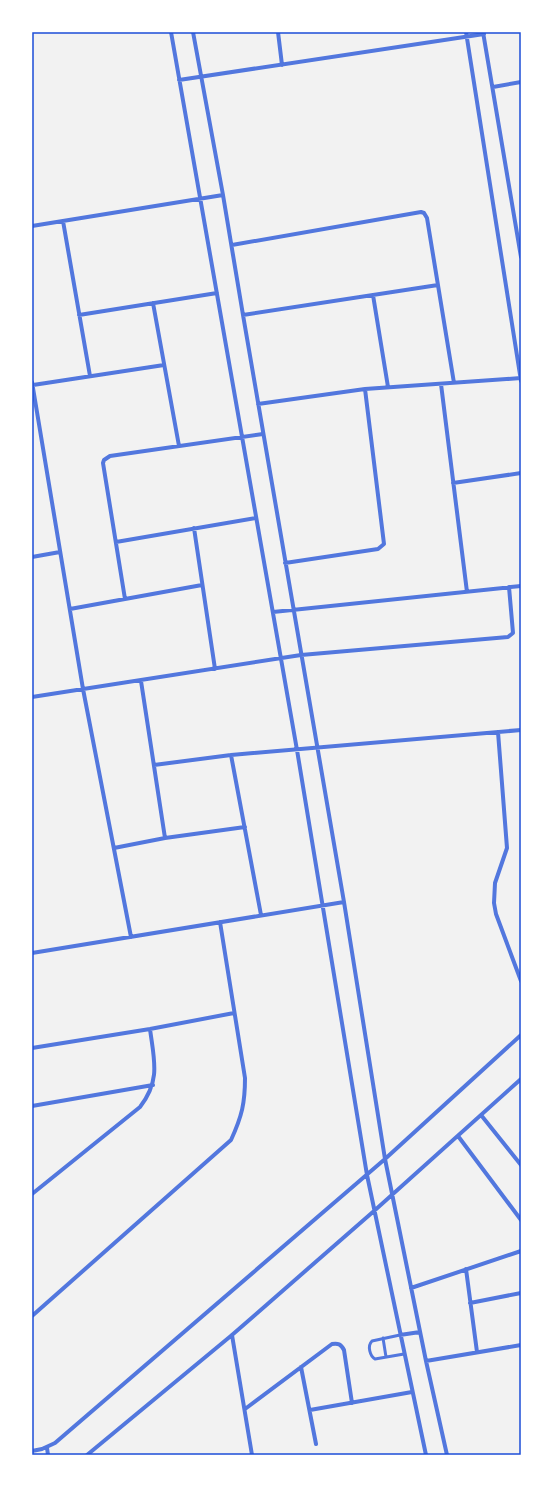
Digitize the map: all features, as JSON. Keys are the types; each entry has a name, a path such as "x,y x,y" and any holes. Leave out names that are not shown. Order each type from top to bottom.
{"street":[{"path":"171,32 297,750 321,905 367,1175 426,1455"},
{"path":"193,32 232,245 293,610 344,902 386,1159 446,1455"},
{"path":"278,32 282,65"},
{"path":"179,80 282,65 467,34 483,33 521,256"},
{"path":"258,404 364,389 521,379 467,34"},
{"path":"493,87 521,82"},
{"path":"32,226 223,195"},
{"path":"232,245 421,212 426,214 454,383"},
{"path":"63,221 90,376"},
{"path":"243,315 438,285"},
{"path":"79,315 217,293"},
{"path":"373,295 388,387"},
{"path":"153,303 179,446"},
{"path":"131,937 83,690 32,383 164,365"},
{"path":"441,384 467,592"},
{"path":"285,563 378,550 384,544 364,389"},
{"path":"125,599 103,463 104,460 110,456 263,434"},
{"path":"453,484 521,473"},
{"path":"116,542 256,518"},
{"path":"194,528 215,669"},
{"path":"32,557 60,552"},
{"path":"70,610 202,585"},
{"path":"273,612 521,586"},
{"path":"32,697 301,655 510,637 513,630 509,587"},
{"path":"141,680 165,838"},
{"path":"154,765 231,755 521,730"},
{"path":"498,732 507,848 495,883 494,903 496,914 521,982"},
{"path":"231,755 261,915"},
{"path":"114,848 165,838 245,827"},
{"path":"32,953 344,902"},
{"path":"32,1316 231,1140 240,1120 245,1099 245,1078 220,922"},
{"path":"32,1048 150,1029 234,1013"},
{"path":"32,1194 140,1107 148,1097 153,1086 155,1076 150,1029"},
{"path":"32,1451 47,1448 61,1438 386,1159 521,1035"},
{"path":"87,1455 232,1335 374,1211 521,1079"},
{"path":"32,1106 153,1086"},
{"path":"481,1115 521,1165"},
{"path":"458,1136 521,1220"},
{"path":"411,1288 521,1251"},
{"path":"466,1269 477,1352"},
{"path":"470,1303 521,1293"},
{"path":"400,1336 420,1332"},
{"path":"232,1335 252,1455"},
{"path":"244,1409 332,1344 337,1343 341,1344 344,1350 352,1402"},
{"path":"426,1361 521,1345"},
{"path":"301,1367 316,1444"},
{"path":"310,1410 412,1392"},
{"path":"47,1448 48,1455"}],"lane":[{"path":"400,1336 372,1341 370,1343 371,1356 375,1359 404,1354"},
{"path":"383,1338 386,1357"}]}
